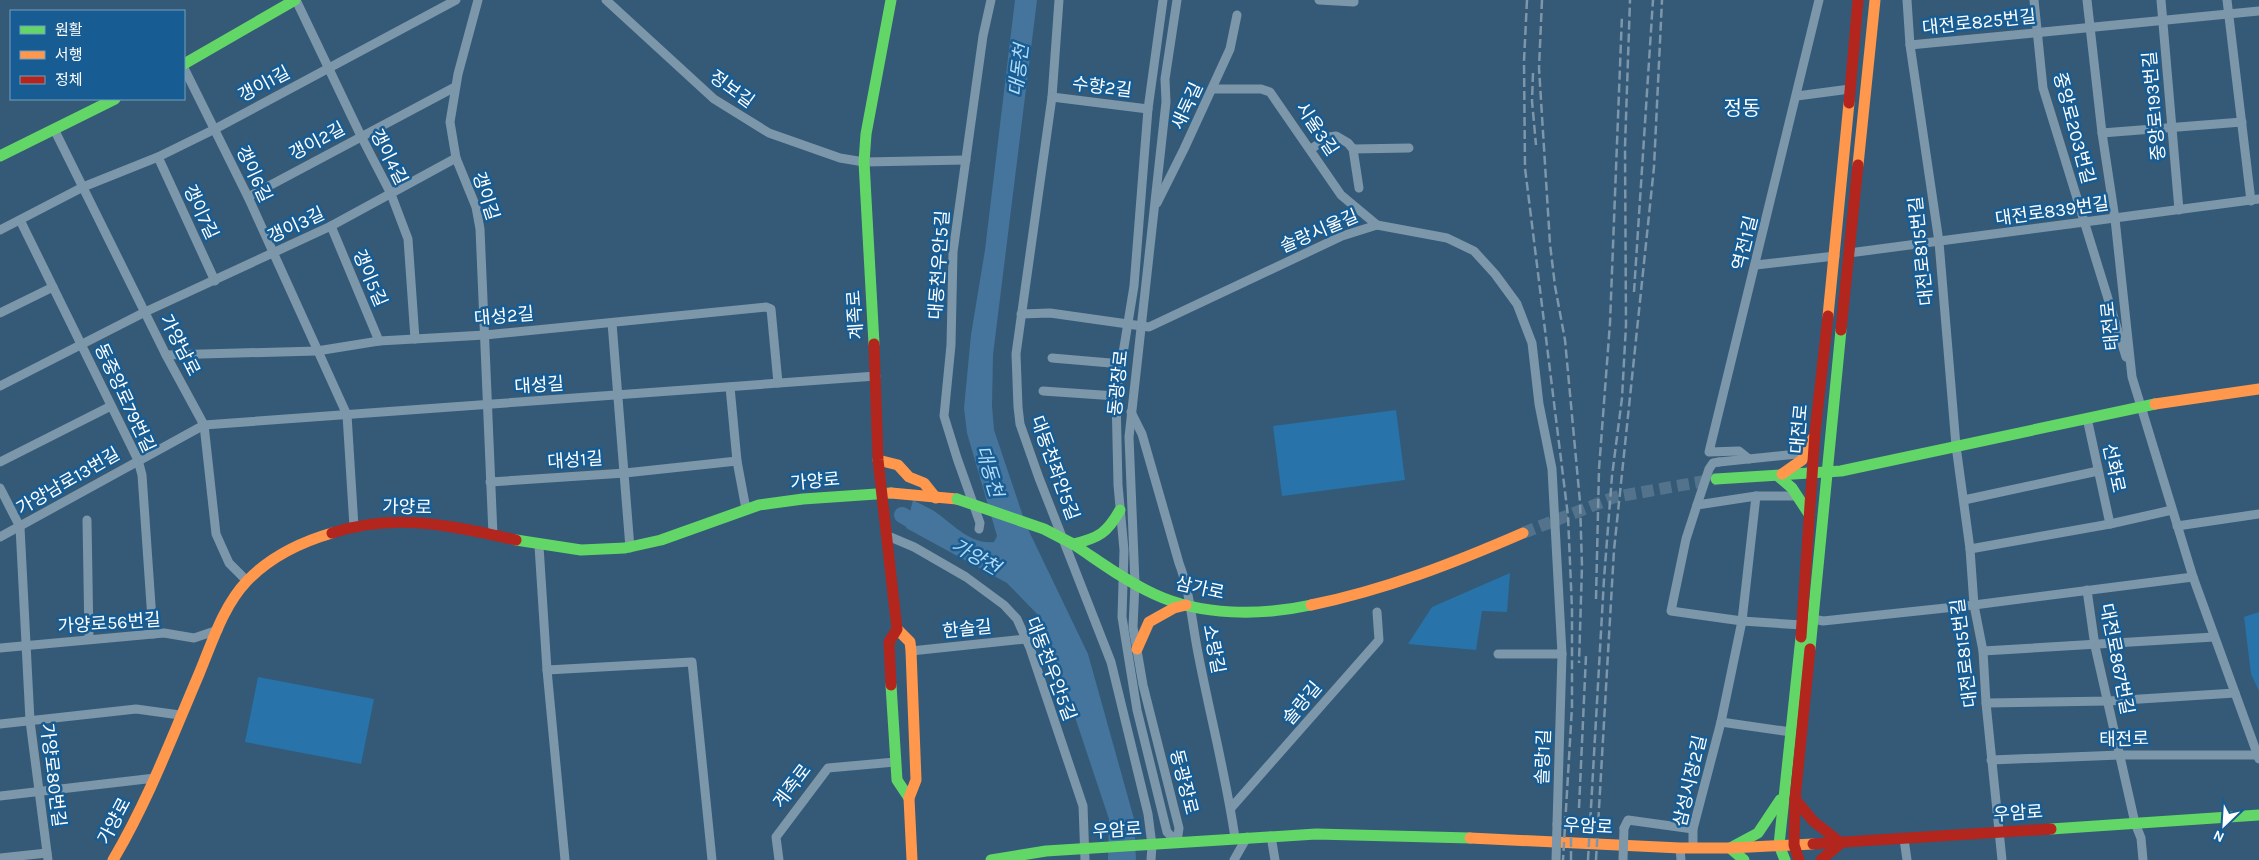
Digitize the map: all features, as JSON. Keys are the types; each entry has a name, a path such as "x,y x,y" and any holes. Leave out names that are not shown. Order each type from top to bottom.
{"main road":[{"path":"185,65 296,0"},
{"name":"계족로","path":"891,0 866,134 864,162 876,376 878,460 888,536 896,629 889,642 895,762 897,780 908,798"},
{"name":"대전로","path":"1785,860 1779,845 1802,625 1809,514 1814,474 1815,432 1835,256 1858,0"},
{"name":"대전로","path":"1799,860 1794,845 1795,799 1826,473 1875,0"},
{"path":"0,156 113,100"},
{"path":"1716,479 1826,473 2140,406 2259,389"},
{"path":"1778,476 1796,468 1807,453 1815,432"},
{"path":"878,460 898,465 909,477 924,483 936,498"},
{"path":"1778,476 1792,488 1809,514"},
{"name":"삼가로","path":"881,493 957,499 1044,529 1164,598 1230,612 1292,608 1368,592 1452,564 1523,533"},
{"name":"가양로","path":"113,860 135,824 180,715 229,606 247,581 281,555 316,536 354,527 404,521 450,526 538,546 607,550 630,548 679,534 746,509 802,498 881,493"},
{"path":"1073,544 1094,540 1108,531 1120,510"},
{"path":"1137,649 1149,622 1174,608 1189,604"},
{"path":"896,629 910,642 911,651"},
{"name":"계족로","path":"911,651 916,780 908,798 912,860"},
{"path":"1744,860 1730,848 1758,833 1773,814 1784,792"},
{"path":"1795,799 1814,821 1841,843 1820,860"},
{"name":"우암로","path":"991,860 1046,851 1085,855 1177,842 1316,834 1417,836 1680,848 1730,848 1841,843 2259,815"}],"street":[{"name":"갱이4길","path":"296,0 360,136 391,194 408,239 415,339"},
{"name":"갱이1길","path":"0,230 83,188 158,157 215,129 456,0"},
{"name":"갱이길","path":"478,0 455,88 450,122 456,158 476,208 480,229 486,406"},
{"name":"정보길","path":"606,0 674,64 728,108 769,133 840,158 864,162 966,160"},
{"name":"대동천우안5길","path":"979,529 980,523 944,416 951,345 953,252 991,0"},
{"name":"대동천좌안5길","path":"1059,0 1052,97 1015,362 1020,424 1084,597 1111,662 1148,814 1152,860"},
{"name":"동광장로","path":"1163,0 1148,109 1134,286 1116,396 1124,576 1122,618 1137,710 1167,832 1177,842"},
{"name":"동광장로","path":"1177,842 1179,828 1144,685 1133,627 1135,583 1129,436 1166,102 1165,79 1178,0"},
{"path":"1319,0 1354,2 1354,0"},
{"name":"역전1길","path":"1749,459 1739,451 1709,452 1819,0"},
{"name":"대전로815번길","path":"1907,0 1910,45 1938,242 1956,446 1970,549 1974,605 1984,651 1986,703 2002,860"},
{"name":"중앙로203번길","path":"2034,0 2042,88 2132,376"},
{"name":"태전로","path":"1991,760 2120,755 2258,757 2214,637 2177,526 2132,376 2115,219 2102,133 2087,0"},
{"name":"중앙로193번길","path":"2161,0 2179,210"},
{"path":"2227,0 2242,122 2255,200"},
{"name":"대전로825번길","path":"1910,45 2259,11"},
{"name":"새둑길","path":"1154,207 1213,89 1230,49 1237,15"},
{"name":"갱이6길","path":"185,68 248,197 316,351 347,415"},
{"name":"갱이2길","path":"248,197 360,136 455,88"},
{"path":"1797,96 1850,88"},
{"name":"시울3길","path":"1213,89 1261,89 1270,92 1341,195 1377,225"},
{"name":"수향2길","path":"1052,97 1148,109"},
{"path":"2102,133 2242,122"},
{"name":"가양남로","path":"54,129 166,355 204,425 216,534 230,563 247,581"},
{"path":"1311,149 1330,137 1336,136 1348,143 1353,149 1359,188"},
{"path":"1353,149 1409,148"},
{"name":"갱이7길","path":"158,157 215,281"},
{"name":"갱이3길","path":"0,386 145,312 331,226 456,158"},
{"name":"대전로839번길","path":"1849,253 2255,200"},
{"name":"동중앙로79번길","path":"20,220 138,460 142,475 153,634"},
{"name":"솔랑시울길","path":"1021,314 1050,313 1149,327 1342,236 1377,225 1447,238 1474,251 1495,274 1517,304 1532,343 1538,404 1552,470"},
{"name":"갱이5길","path":"331,226 379,341"},
{"path":"1756,265 1835,256"},
{"path":"0,314 53,287"},
{"name":"대성2길","path":"166,355 316,351 379,341 484,335 768,308 771,309 778,382"},
{"path":"612,323 630,548"},
{"path":"1052,358 1122,364"},
{"name":"대성길","path":"204,425 486,406 778,382 876,376"},
{"path":"730,387 737,461 746,509"},
{"path":"1043,391 1116,396"},
{"path":"0,462 111,406"},
{"path":"486,406 493,535"},
{"name":"소랑길","path":"1132,412 1142,434 1186,582 1231,808 1241,838"},
{"path":"347,415 354,527"},
{"name":"선화로","path":"2087,418 2110,524"},
{"name":"가양남로13번길","path":"0,537 204,425"},
{"path":"1802,625 1742,621 1671,611 1686,539 1709,469 1713,463 1807,453"},
{"name":"대성1길","path":"490,482 625,473 737,461"},
{"name":"솔랑1길","path":"1552,470 1562,654 1556,860"},
{"path":"1964,500 2098,471"},
{"name":"가양로80번길","path":"0,488 20,527 30,721 48,857"},
{"path":"1697,505 1756,496 1797,496"},
{"name":"삼성시장2길","path":"1693,848 1693,829 1721,722 1742,621 1756,496"},
{"path":"1970,549 2110,524 2172,510"},
{"path":"2177,526 2259,514"},
{"path":"87,520 89,639"},
{"name":"대동천우안5길","path":"888,536 914,547 966,578 1004,605 1017,619 1026,639 1083,806 1085,855"},
{"path":"538,546 547,670 565,860"},
{"name":"대전로867번길","path":"1813,620 1824,621 1974,605 2194,577"},
{"name":"대전로867번길","path":"2087,590 2095,646 2109,701 2134,822"},
{"name":"솔랑길","path":"1231,808 1378,640 1377,612"},
{"name":"가양로56번길","path":"0,648 164,633 194,638 218,630"},
{"path":"1984,651 2095,646 2214,637"},
{"name":"한솔길","path":"911,651 1026,639"},
{"path":"1498,654 1562,654"},
{"path":"547,670 692,662 712,860"},
{"path":"1986,703 2109,701 2235,693"},
{"path":"0,724 136,709 180,715"},
{"path":"1721,722 1791,732"},
{"name":"계족로","path":"779,860 776,837 828,768 895,762"},
{"path":"0,796 155,778"},
{"path":"1623,860 1624,828 1628,820 1693,829"},
{"path":"2134,822 2141,838 2143,860"},
{"path":"1272,836 1275,860"},
{"path":"1234,860 1241,838"},
{"path":"1904,839 1907,860"},
{"path":"1680,848 1680,860"},
{"path":"0,858 48,857"}],"shaded area":[{"path":"1396,410 1405,480 1282,496 1273,426"},
{"path":"1510,573 1507,612 1482,611 1476,650 1408,644 1432,607"},
{"path":"2259,612 2259,691 2251,674 2244,617"},
{"path":"258,677 374,699 361,764 245,742"}],"water":[{"name":"대동천","path":"1015,0 1037,0 993,355 992,406 994,430 1026,525 1088,654 1134,819 1136,860 1108,860 1109,819 1048,636 1038,615 1007,583 906,528 913,500 934,511 969,537 985,542 994,542 997,536 967,433 964,408 971,335 985,250"}],"waterway":[{"name":"가양천","path":"902,515 928,530"}],"tunnel":[{"path":"1523,533 1615,497 1716,479"}],"railway":[{"path":"1527,0 1524,61 1525,168 1568,516 1572,609 1572,707 1563,860"},
{"path":"1542,0 1539,68 1550,244 1555,286 1565,340 1580,502 1582,566 1579,663"},
{"path":"1588,860 1604,579 1612,476 1622,398 1626,325 1625,147 1630,0"},
{"path":"1634,292 1653,0"},
{"path":"1596,860 1614,550 1654,167 1662,0"},
{"path":"1596,599 1599,469 1610,323 1622,15"},
{"path":"1533,73 1532,101 1536,145"},
{"path":"1579,808 1586,656"},
{"path":"1571,837 1571,860"}],"traffic: fast":[{"path":"185,63 295,0"},
{"path":"874,344 864,162 866,134 891,0"},
{"path":"0,156 113,100"},
{"path":"1810,649 1841,330"},
{"path":"1716,479 1841,471 2155,404"},
{"path":"1778,476 1792,488 1809,514"},
{"path":"516,540 581,550 625,548 661,540 759,505 803,499 891,493"},
{"path":"957,499 1044,529 1073,544"},
{"path":"1073,544 1096,537 1111,524 1120,510"},
{"path":"1073,544 1143,589 1191,607 1231,612 1252,612 1292,609 1311,605"},
{"path":"1785,860 1779,845 1801,637"},
{"path":"891,685 897,780 909,798"},
{"path":"1744,860 1730,848 1758,833 1780,800"},
{"path":"2051,829 2259,815"},
{"path":"991,860 1046,851 1316,834 1470,838"}],"traffic: slow":[{"path":"1858,165 1875,0"},
{"path":"1828,316 1849,103"},
{"path":"2155,404 2259,389"},
{"path":"1782,474 1802,460 1813,438"},
{"path":"878,460 898,465 909,477 924,483 936,498"},
{"path":"891,493 957,499"},
{"path":"113,860 148,792 219,625 231,602 256,572 286,551 332,533"},
{"path":"1311,605 1366,592 1419,575 1523,533"},
{"path":"1137,649 1149,622 1174,608 1186,605"},
{"path":"897,629 910,642 911,651 916,780 909,798 912,860"},
{"path":"1470,838 1680,848 1730,848 1813,844"}],"traffic: jam":[{"path":"1849,103 1858,0"},
{"path":"1841,330 1858,165"},
{"path":"1801,637 1815,432 1828,316"},
{"path":"874,344 878,460 897,629 889,642 891,685"},
{"path":"332,533 379,523 402,522 447,526 516,540"},
{"path":"1799,860 1794,845 1795,799 1810,649"},
{"path":"1795,799 1813,821 1841,843 1821,860"},
{"path":"1813,844 2051,829"}],"district":[{"name":"정동","path":"1742,108"}]}
